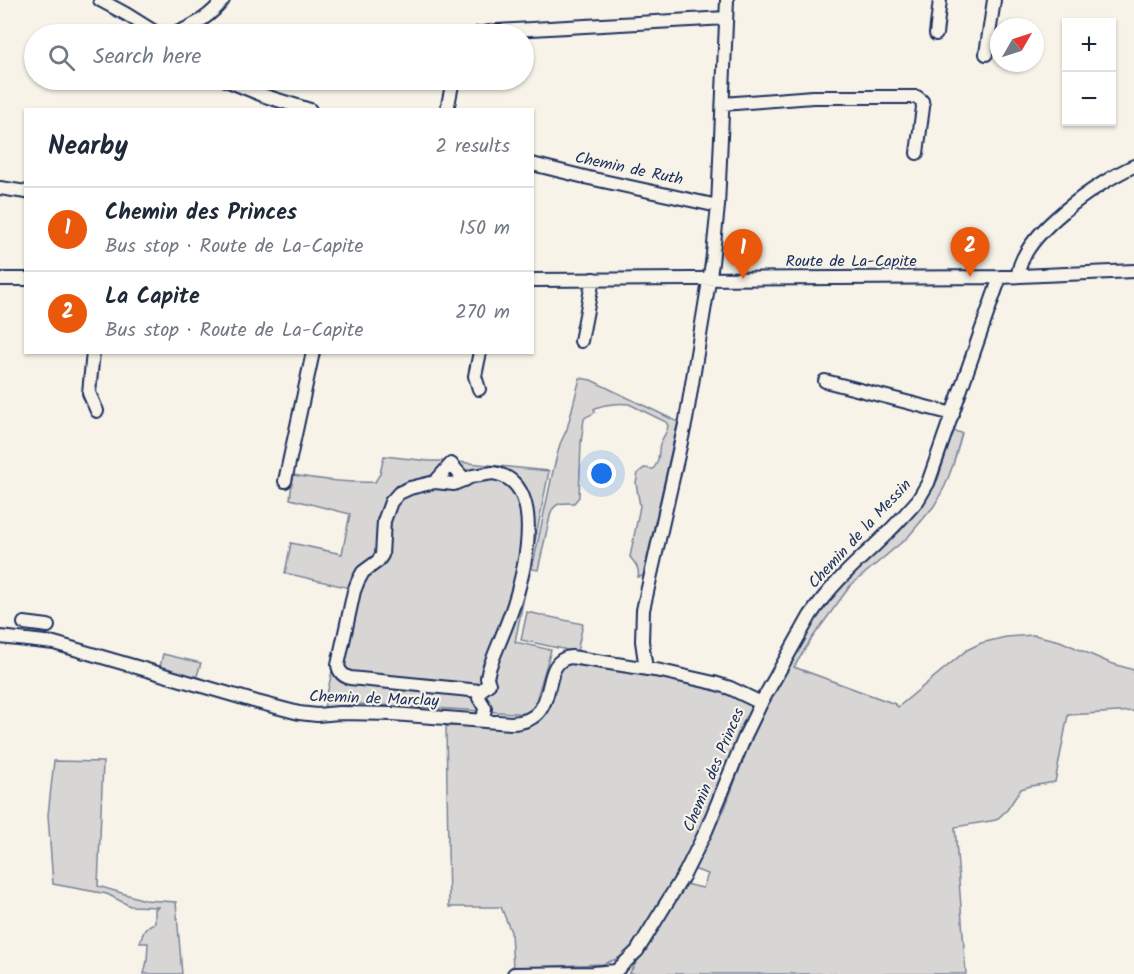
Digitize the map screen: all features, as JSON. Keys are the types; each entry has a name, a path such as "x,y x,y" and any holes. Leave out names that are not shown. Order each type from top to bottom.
{"street":[{"path":"100,0 142,24"},
{"path":"193,24 212,12 223,0"},
{"path":"646,669 642,641 643,610 686,420 709,279 718,206 727,0"},
{"path":"936,34 939,0"},
{"path":"986,54 994,0"},
{"path":"534,29 726,18"},
{"path":"249,90 304,108"},
{"path":"447,108 451,90"},
{"path":"723,104 813,97 916,98 923,103 917,153"},
{"name":"Chemin de Ruth","path":"534,164 718,206"},
{"path":"1018,276 1018,268 1022,259 1041,232 1089,192 1134,166"},
{"path":"0,188 24,192"},
{"name":"Route de La-Capite","path":"534,280 1000,277 1134,271"},
{"name":"Chemin de la Messin","path":"761,703 819,603 842,575 874,546 918,500 928,483 1000,277"},
{"path":"0,279 24,279"},
{"path":"580,341 593,279"},
{"path":"93,354 90,393 98,411"},
{"path":"285,481 313,354"},
{"path":"479,389 475,376 480,354"},
{"path":"825,381 953,414"},
{"path":"435,482 451,464 465,480"},
{"path":"487,474 504,476 519,488 527,509 526,551 518,592 489,669 489,684 480,691 350,678 343,675 338,668 354,591 363,572 378,561 382,555 384,521 388,506 403,491 435,482 451,485 473,476 487,474"},
{"path":"24,623 48,626"},
{"name":"Chemin de Marclay","path":"0,637 54,643 257,702 299,713 318,715 393,714 520,723 533,718 544,704 556,666 564,658 578,657 646,669"},
{"name":"Chemin des Princes","path":"616,972 637,951 685,873 706,831 761,703 714,683 646,669"},
{"path":"480,691 479,698 485,708 483,720"},
{"path":"513,974 616,972"}],"shaded area":[{"path":"580,378 591,380 678,422 643,576 638,577 638,569 630,557 640,506 636,483 638,473 644,468 653,469 655,466 660,444 668,426 666,422 629,404 597,407 594,409 595,412 584,419 579,497 574,503 555,506 551,512 538,570 532,569 553,471"},
{"path":"953,431 962,433 945,486 934,506 908,537 850,586 794,667 898,707 967,650 981,643 1006,637 1034,635 1060,641 1110,663 1134,670 1134,711 1068,715 1055,782 1021,789 1007,810 996,820 955,827 966,974 629,974 685,884 703,888 708,874 693,869 725,808 756,725 786,666 819,611 855,570 900,531 922,506 938,479"},
{"path":"384,456 549,471 515,642 551,650 531,714 355,704 324,708 350,588 285,573 291,543 342,554 350,514 290,499 293,475 334,481 375,482 380,474"},
{"path":"527,612 583,624 577,652 521,640"},
{"path":"163,654 201,663 196,679 160,667"},
{"path":"565,662 650,675 722,690 748,702 751,708 711,809 674,880 631,949 622,957 603,964 513,968 511,932 501,907 449,907 446,726 519,727 536,723 544,713 558,672"},
{"path":"54,761 103,762 98,886 145,900 176,902 182,974 144,974 148,943 140,943 145,930 155,923 155,909 159,907 130,906 107,894 53,884 48,815"}],"place":[{"name":"La Capite","path":"970,277"},
{"name":"Chemin des Princes","path":"743,279"}]}
